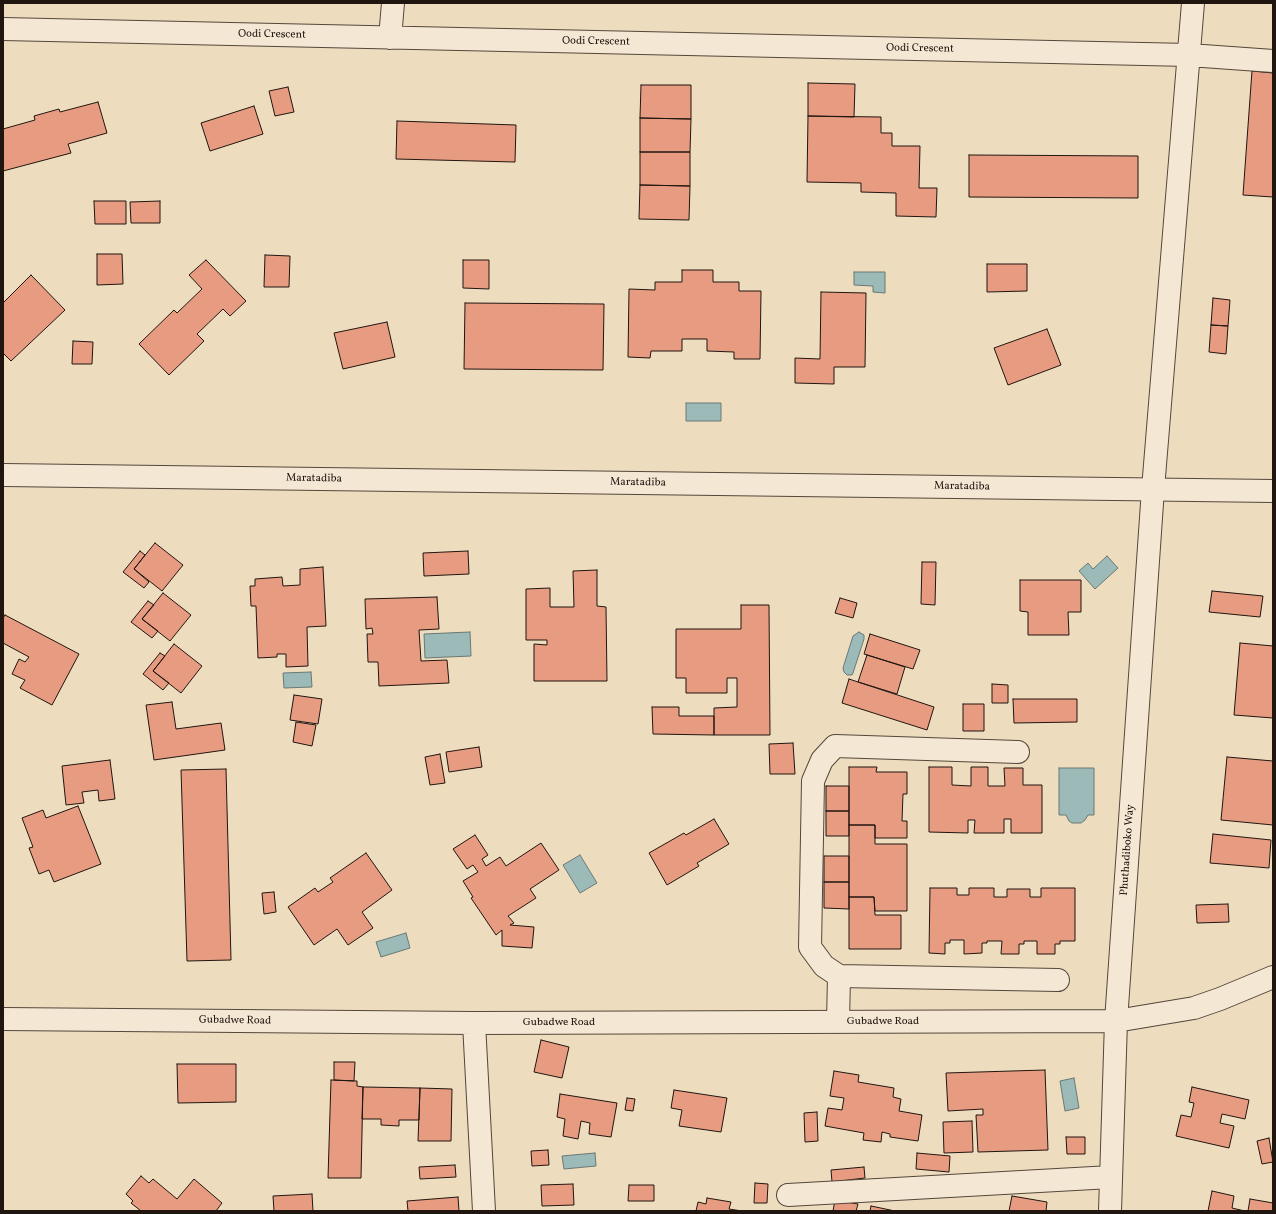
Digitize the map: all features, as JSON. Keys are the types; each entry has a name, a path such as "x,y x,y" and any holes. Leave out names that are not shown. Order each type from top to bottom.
{"street":[{"path":"390,38 393,3"},
{"name":"Phuthadiboko Way","path":"1110,1211 1116,1021 1153,489 1193,3"},
{"name":"Oodi Crescent","path":"3,29 1188,55 1273,61"},
{"name":"Maratadiba","path":"3,475 1273,491"},
{"path":"1018,752 835,746 822,760 812,781 810,947 824,966 839,976 1058,980"},
{"path":"838,1022 839,976"},
{"name":"Gubadwe Road","path":"3,1019 474,1023 1116,1021 1194,1008 1273,977"},
{"path":"474,1023 484,1211"},
{"path":"788,1195 1111,1177"}],"water":[{"path":"854,272 885,272 885,293 873,292 873,286 854,285"},
{"path":"686,403 721,403 721,421 686,421"},
{"path":"1107,556 1118,568 1095,589 1079,571 1088,563 1093,569"},
{"path":"470,632 471,656 425,658 424,634"},
{"path":"859,632 864,635 864,639 853,673 852,675 847,675 843,668 853,636"},
{"path":"311,672 312,687 284,688 283,673"},
{"path":"1059,768 1094,768 1094,815 1088,815 1081,823 1072,823 1066,815 1059,815"},
{"path":"580,855 597,883 580,893 563,865"},
{"path":"406,933 410,948 381,957 376,942"},
{"path":"1074,1078 1079,1108 1065,1111 1060,1081"},
{"path":"595,1153 596,1166 564,1169 562,1156"}],"building":[{"path":"1252,71 1273,73 1273,197 1243,195"},
{"path":"808,83 855,84 854,117 808,116"},
{"path":"641,85 691,85 691,119 640,118"},
{"path":"288,87 294,112 275,116 269,91"},
{"path":"98,102 107,133 68,144 71,153 3,171 3,129 35,120 34,116 59,109 60,112"},
{"path":"254,106 263,134 210,151 201,123"},
{"path":"808,116 881,117 881,133 892,133 892,146 920,146 919,188 937,188 936,217 896,216 896,193 861,192 861,183 807,182"},
{"path":"640,118 691,119 690,152 640,152"},
{"path":"397,121 516,125 515,162 396,159"},
{"path":"640,152 690,152 690,186 640,185"},
{"path":"969,155 1138,156 1138,198 969,197"},
{"path":"640,185 690,186 689,220 639,219"},
{"path":"94,201 126,201 126,224 95,224"},
{"path":"160,201 160,223 131,223 130,202"},
{"path":"97,254 122,254 123,284 97,285"},
{"path":"265,255 290,256 289,287 264,287"},
{"path":"206,260 246,301 230,316 223,309 197,334 204,341 169,375 139,344 174,310 177,313 202,289 189,275"},
{"path":"463,260 489,260 489,289 463,288"},
{"path":"987,264 1027,264 1027,291 987,292"},
{"path":"682,270 713,270 713,282 739,282 739,291 761,291 760,359 734,359 734,352 707,351 707,339 682,339 682,351 651,351 650,358 628,357 629,289 655,290 655,282 682,282"},
{"path":"31,275 65,310 11,361 3,353 3,303"},
{"path":"821,292 866,293 865,367 834,367 834,384 795,383 795,358 820,359"},
{"path":"1213,298 1230,300 1228,326 1211,325"},
{"path":"465,303 604,304 603,370 464,369"},
{"path":"387,322 395,357 343,369 334,333"},
{"path":"1211,325 1228,326 1226,354 1209,352"},
{"path":"1047,329 1061,365 1008,385 994,348"},
{"path":"73,341 93,342 92,364 72,364"},
{"path":"155,543 183,565 162,591 134,569"},
{"path":"140,551 145,555 134,569 149,582 144,588 123,572"},
{"path":"468,551 469,574 424,576 423,553"},
{"path":"922,562 936,562 935,605 921,604"},
{"path":"323,567 326,626 307,627 308,666 286,667 286,654 277,654 277,657 258,658 256,606 251,606 250,586 255,586 255,579 282,577 283,586 300,585 300,569"},
{"path":"597,570 597,606 606,607 607,681 534,681 534,644 547,645 547,640 526,640 526,589 550,588 550,607 574,607 573,571"},
{"path":"1020,580 1081,580 1081,612 1068,612 1069,635 1028,635 1028,612 1020,611"},
{"path":"1212,591 1263,596 1260,617 1209,612"},
{"path":"163,593 191,615 170,641 142,619"},
{"path":"437,597 439,629 419,630 421,661 447,660 449,683 379,686 378,662 368,662 367,634 373,634 372,628 366,629 365,599"},
{"path":"840,598 857,603 853,618 835,613"},
{"path":"148,601 154,605 142,619 158,631 152,638 131,622"},
{"path":"741,605 769,605 770,735 714,735 714,708 737,707 737,678 727,678 727,693 686,693 686,678 676,678 676,629 741,629"},
{"path":"5,615 79,654 52,705 20,688 25,680 12,674 19,659 25,662 29,657 3,643 3,618"},
{"path":"870,634 920,650 913,669 864,654"},
{"path":"1240,643 1273,646 1273,718 1234,715"},
{"path":"174,644 202,666 181,693 153,671"},
{"path":"160,653 165,656 153,671 169,683 163,690 143,674"},
{"path":"867,655 905,667 897,694 858,682"},
{"path":"849,679 934,707 927,730 842,703"},
{"path":"992,684 1008,685 1008,703 992,703"},
{"path":"294,695 322,699 318,724 290,720"},
{"path":"1013,699 1077,699 1077,722 1014,723"},
{"path":"172,702 176,729 221,723 225,750 154,760 146,705"},
{"path":"963,704 984,704 984,731 963,731"},
{"path":"652,707 679,707 679,716 714,716 714,735 653,734"},
{"path":"296,722 316,725 312,746 293,742"},
{"path":"793,743 795,774 770,774 769,744"},
{"path":"479,747 482,767 449,772 446,752"},
{"path":"440,754 445,783 430,785 425,757"},
{"path":"1227,757 1273,761 1273,825 1221,820"},
{"path":"110,760 115,799 99,801 98,790 82,792 84,803 66,805 62,766"},
{"path":"849,767 877,767 876,772 907,772 907,794 903,794 902,821 907,821 907,838 875,838 875,825 849,825"},
{"path":"929,767 952,767 952,785 971,786 971,767 988,767 988,786 1005,786 1004,768 1023,768 1023,785 1042,785 1042,833 1011,833 1011,819 1004,819 1004,833 974,833 975,820 968,820 968,833 929,832"},
{"path":"226,769 231,960 187,961 181,770"},
{"path":"826,786 849,786 849,811 826,811"},
{"path":"78,806 101,864 54,882 49,870 39,874 29,848 33,847 22,818 43,810 46,818"},
{"path":"826,811 849,811 849,836 826,836"},
{"path":"714,819 729,844 697,863 699,866 667,885 649,853 684,833 686,835"},
{"path":"849,825 875,825 875,844 907,844 907,911 875,911 874,897 849,897"},
{"path":"1213,834 1271,840 1269,868 1210,863"},
{"path":"475,835 488,855 482,859 486,866 500,857 506,866 541,843 559,870 530,889 536,898 508,916 514,923 510,925 534,927 532,948 502,946 502,930 496,935 471,898 473,897 463,881 478,872 473,865 467,869 453,849"},
{"path":"366,853 392,890 362,912 373,928 348,945 337,929 314,945 288,907 315,888 318,892 333,882 330,878"},
{"path":"824,856 849,856 849,882 824,882"},
{"path":"824,882 849,882 849,909 824,908"},
{"path":"930,888 957,888 957,895 969,895 969,888 994,888 994,897 1007,897 1007,889 1030,889 1030,897 1041,897 1041,888 1075,888 1075,941 1060,941 1060,944 1055,944 1055,954 1037,954 1037,941 1024,941 1024,944 1019,944 1019,954 1001,954 1002,941 987,941 987,943 982,943 982,953 964,954 964,940 950,940 950,943 945,943 945,954 929,953"},
{"path":"274,892 276,912 264,914 262,893"},
{"path":"849,897 874,897 875,915 901,915 901,949 849,949"},
{"path":"1228,904 1229,922 1197,923 1196,905"},
{"path":"541,1040 569,1047 562,1078 534,1072"},
{"path":"334,1062 355,1062 354,1081 334,1080"},
{"path":"177,1064 236,1064 236,1102 178,1103"},
{"path":"1045,1070 1048,1150 978,1152 976,1115 983,1115 983,1109 948,1111 946,1073"},
{"path":"834,1071 859,1075 858,1082 894,1088 893,1097 901,1099 899,1111 922,1115 918,1141 890,1137 890,1134 882,1132 881,1142 863,1140 864,1133 825,1126 828,1108 842,1110 844,1098 830,1096"},
{"path":"331,1080 357,1081 357,1086 363,1087 361,1178 328,1178"},
{"path":"363,1087 420,1088 419,1120 399,1120 399,1126 381,1125 381,1119 362,1119"},
{"path":"1192,1087 1249,1100 1245,1119 1222,1114 1220,1123 1234,1126 1229,1148 1176,1136 1181,1115 1191,1117 1194,1103 1189,1102"},
{"path":"420,1088 452,1089 451,1141 418,1141"},
{"path":"674,1090 727,1098 721,1132 679,1126 682,1110 671,1108"},
{"path":"560,1094 617,1103 611,1137 589,1134 590,1123 581,1121 578,1139 563,1136 565,1119 557,1117"},
{"path":"627,1098 635,1099 633,1111 625,1110"},
{"path":"817,1112 818,1141 805,1142 804,1113"},
{"path":"972,1121 973,1152 944,1153 943,1122"},
{"path":"1066,1137 1085,1137 1085,1154 1067,1154"},
{"path":"1269,1138 1273,1162 1262,1164 1257,1141"},
{"path":"548,1150 549,1165 532,1166 531,1151"},
{"path":"917,1153 950,1156 949,1172 916,1169"},
{"path":"455,1165 456,1177 420,1179 419,1167"},
{"path":"864,1167 865,1178 832,1182 831,1170"},
{"path":"141,1176 149,1183 153,1179 177,1199 194,1179 222,1203 216,1211 141,1211 131,1203 133,1201 126,1194"},
{"path":"755,1183 768,1184 767,1203 754,1203"},
{"path":"573,1184 574,1205 542,1206 541,1185"},
{"path":"629,1185 654,1185 654,1201 628,1201"},
{"path":"1212,1191 1234,1196 1232,1208 1245,1211 1208,1211"},
{"path":"312,1194 313,1211 274,1211 273,1196"},
{"path":"1012,1196 1047,1202 1046,1211 1009,1211"},
{"path":"458,1197 459,1211 408,1211 407,1201"},
{"path":"707,1198 731,1202 729,1209 742,1211 696,1211 698,1202 706,1204"},
{"path":"1250,1199 1273,1203 1273,1211 1248,1211"},
{"path":"835,1200 858,1204 856,1211 833,1211"},
{"path":"871,1206 895,1211 870,1211"}]}
